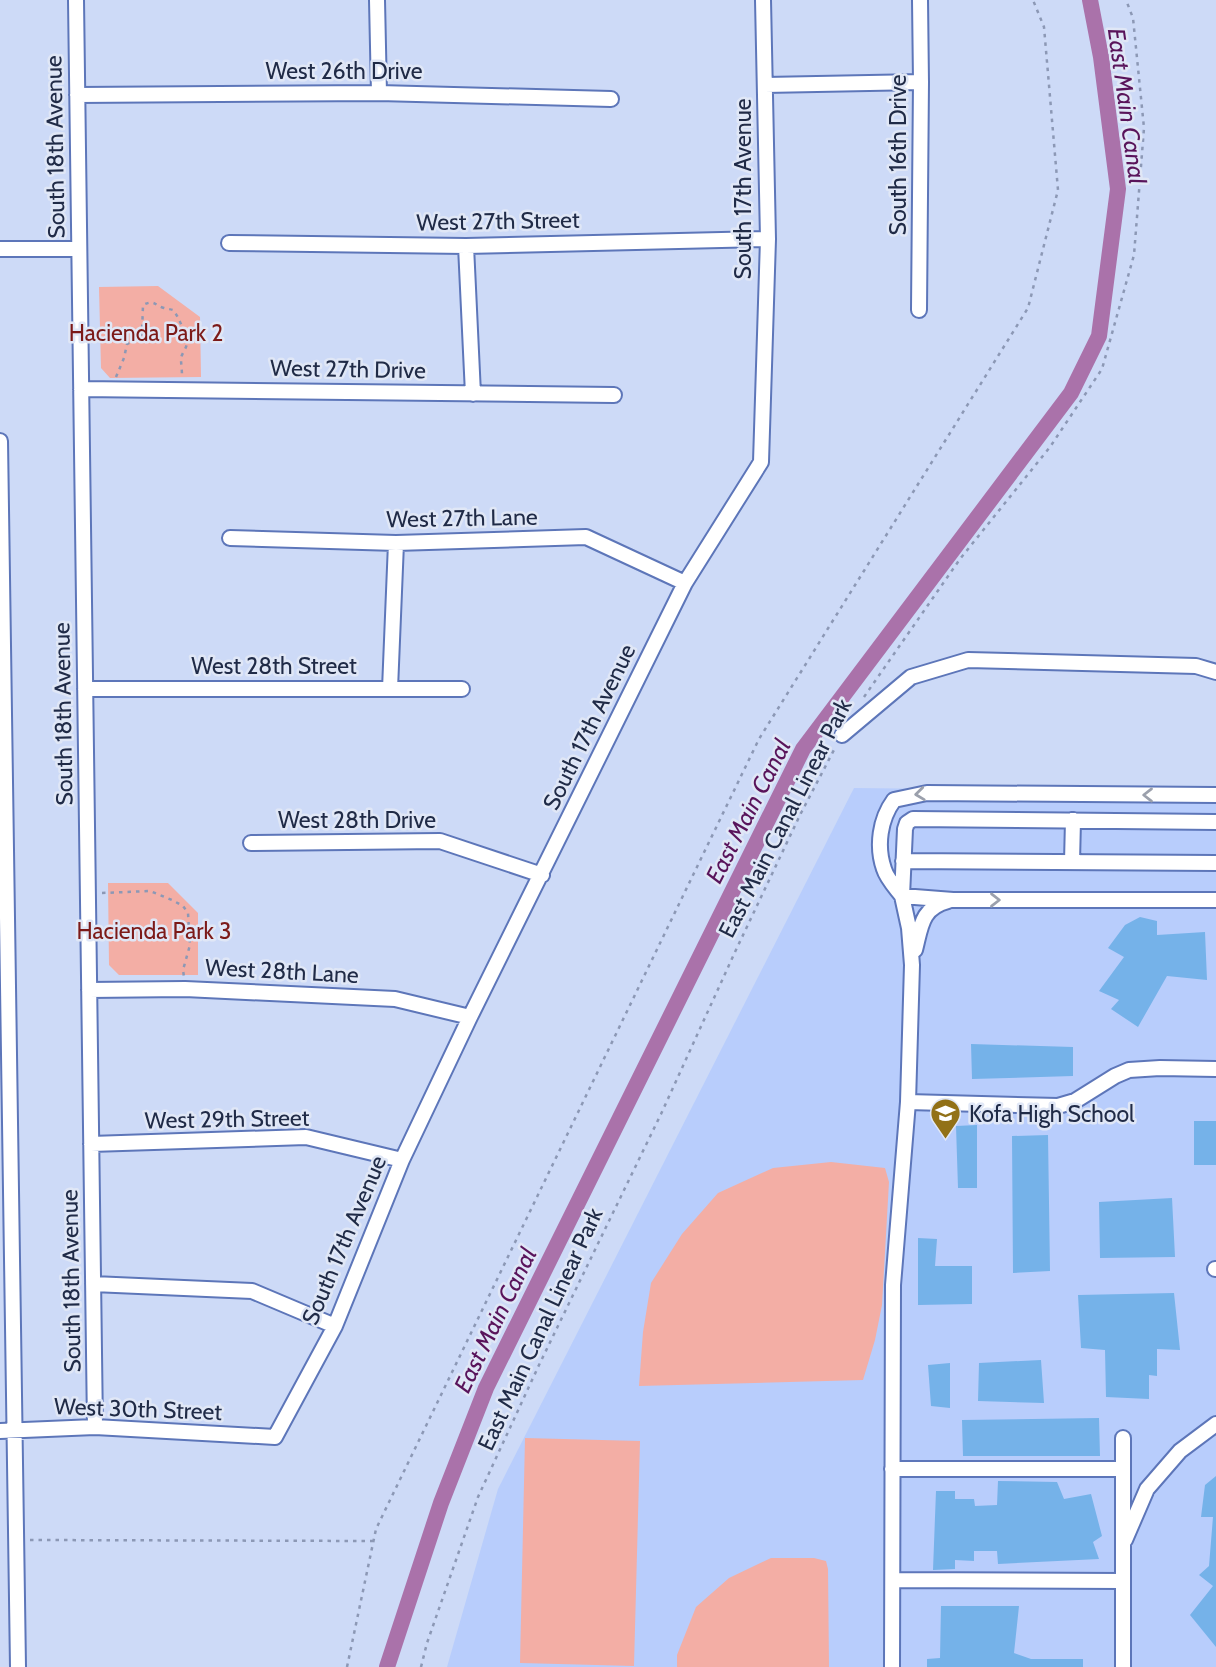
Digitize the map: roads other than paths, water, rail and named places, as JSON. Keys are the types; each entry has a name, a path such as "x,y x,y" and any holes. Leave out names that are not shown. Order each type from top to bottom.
{"street":[{"name":"South 18th Avenue","path":"75,0 95,1427"},
{"path":"377,0 379,93"},
{"name":"South 17th Avenue","path":"275,1437 335,1325 402,1160 470,1017 685,583 761,462 768,239 763,0"},
{"name":"South 16th Drive","path":"919,310 920,0"},
{"path":"765,85 921,82"},
{"name":"West 26th Drive","path":"77,95 379,93 611,99"},
{"name":"West 27th Street","path":"229,243 466,246 768,239"},
{"path":"466,246 473,394"},
{"path":"0,249 79,249"},
{"name":"West 27th Drive","path":"81,389 614,395"},
{"path":"0,441 7,1431 16,1540 18,1667"},
{"name":"West 27th Lane","path":"230,538 396,543 586,537 685,583"},
{"path":"390,689 396,543"},
{"path":"842,735 911,677 968,660 1196,666 1216,672"},
{"name":"West 28th Street","path":"85,689 462,689"},
{"path":"1216,795 927,793 894,800 886,811 881,828 881,854 887,876 902,896 953,900 1216,900"},
{"path":"892,1667 893,1285 908,1102 912,965 909,928 902,896 907,823 913,819 1216,821"},
{"path":"1072,862 1073,820"},
{"name":"West 28th Drive","path":"251,843 440,841 542,875"},
{"path":"903,861 1216,863"},
{"path":"912,965 923,920 930,909 953,900"},
{"name":"West 28th Lane","path":"89,989 185,989 395,999 470,1017"},
{"path":"908,1102 1058,1106 1075,1101 1129,1070 1216,1069"},
{"name":"West 29th Street","path":"91,1144 306,1137 402,1160"},
{"path":"93,1284 252,1291 335,1325"},
{"path":"1123,1545 1147,1489 1180,1451 1216,1424"},
{"name":"West 30th Street","path":"7,1431 95,1427 275,1437"},
{"path":"1123,1438 1123,1667"},
{"path":"892,1469 1122,1469"},
{"path":"893,1580 1123,1581"}],"waterway":[{"name":"East Main Canal","path":"387,1667 441,1503 486,1388 803,749 1071,393 1099,336 1118,189 1101,57 1090,0"}],"place":[{"name":"Kofa High School","path":"946,1141"}],"park label":[{"name":"Hacienda Park 2","path":"146,333"},
{"name":"Hacienda Park 3","path":"154,931"}]}
